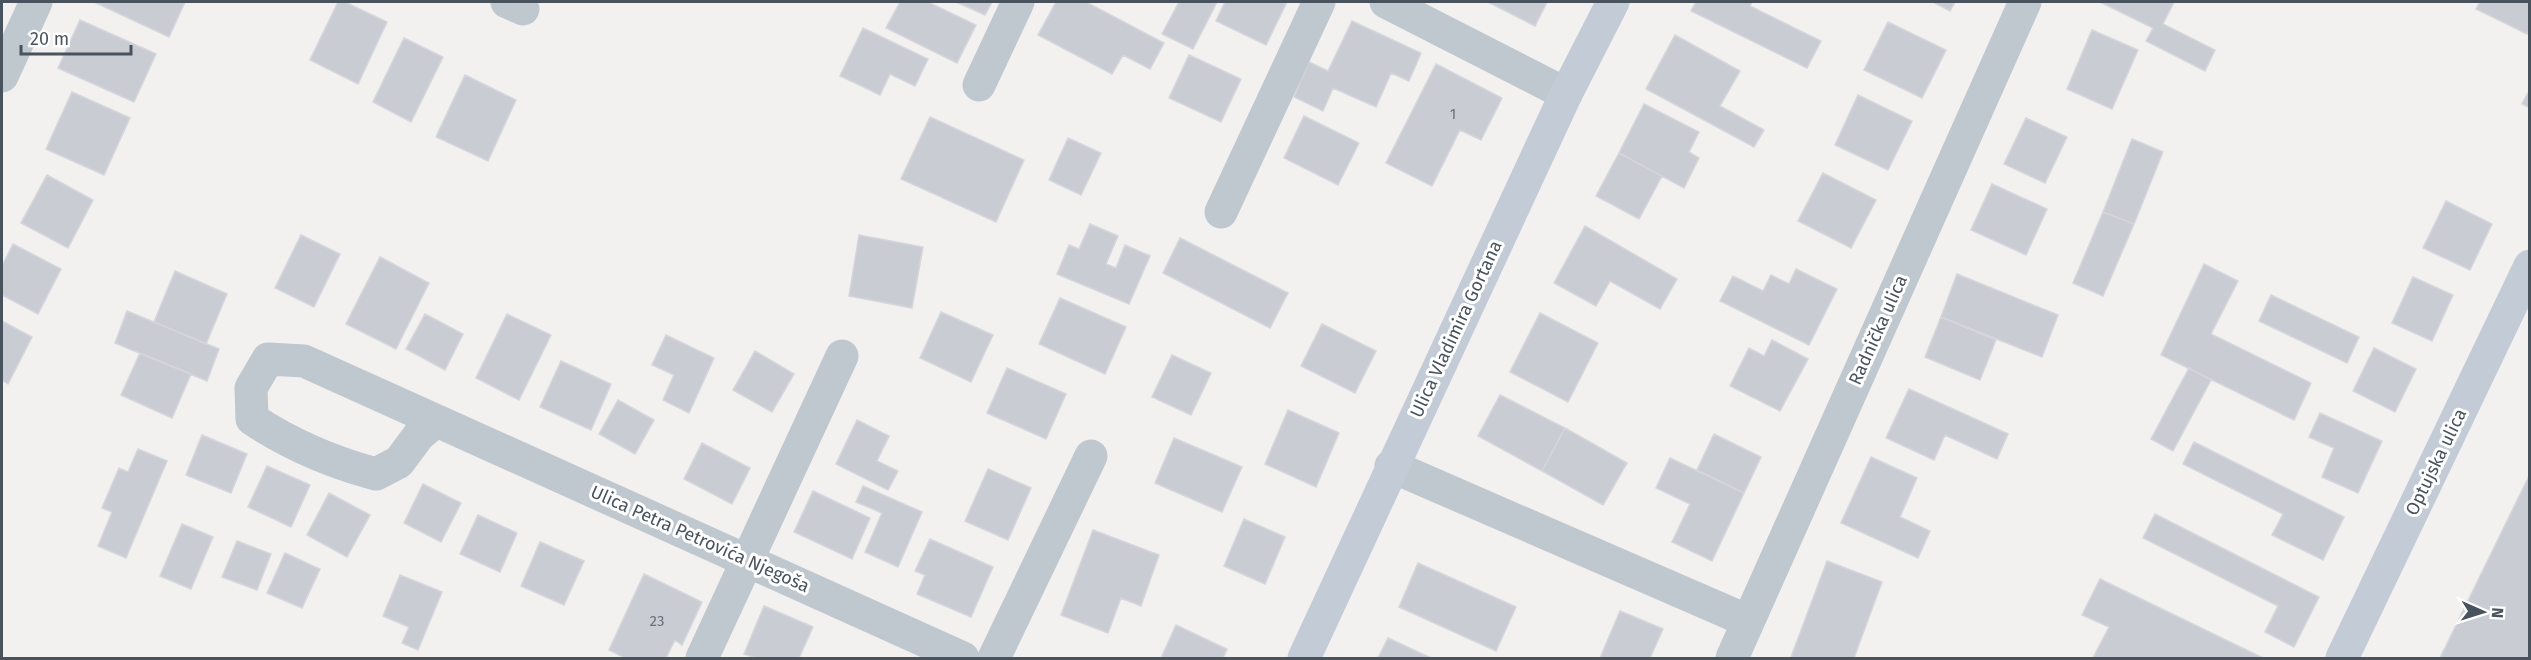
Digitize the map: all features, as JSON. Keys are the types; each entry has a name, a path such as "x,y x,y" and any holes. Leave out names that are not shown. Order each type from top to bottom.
{"street":[{"path":"2,76 36,2"},
{"path":"978,85 1018,2"},
{"path":"1221,212 1319,2"},
{"path":"1386,2 1566,94"},
{"name":"Ulica Vladimira Gortana","path":"1304,658 1391,466 1566,94 1613,2"},
{"name":"Radnička ulica","path":"1732,658 2025,2"},
{"name":"Optujska ulica","path":"2342,658 2529,266"},
{"path":"702,658 842,356"},
{"name":"Ulica Petra Petrovića Njegoša","path":"436,421 419,435 399,462 376,474 338,464 285,441 252,419 251,388 268,359 304,361 963,658"},
{"path":"994,658 1091,456"},
{"path":"1391,466 1748,621"}],"building":[{"path":"94,2 185,2 169,37"},
{"path":"338,2 345,2 387,22 358,84 310,60"},
{"path":"900,2 928,2 976,25 957,63 886,28"},
{"path":"956,2 992,2 985,15"},
{"path":"1056,2 1086,2 1164,43 1150,69 1123,55 1112,74 1038,35"},
{"path":"1179,2 1217,2 1193,49 1162,34"},
{"path":"1225,2 1287,2 1266,45 1216,21"},
{"path":"1488,2 1547,2 1535,26"},
{"path":"1696,2 1752,2 1750,6 1821,41 1807,68 1691,11"},
{"path":"1933,2 1955,2 1950,11"},
{"path":"2100,2 2174,2 2163,24 2215,50 2205,71 2146,41 2153,28"},
{"path":"2480,2 2530,2 2530,30 2527,34 2476,9"},
{"path":"80,20 156,54 134,102 58,68"},
{"path":"1352,21 1421,53 1409,81 1391,73 1376,107 1333,88 1323,111 1294,97 1309,62 1328,71"},
{"path":"1888,22 1946,50 1922,98 1864,70"},
{"path":"863,28 928,59 915,86 890,74 880,95 840,76"},
{"path":"2092,30 2138,50 2112,109 2067,89"},
{"path":"1675,35 1740,71 1720,106 1764,130 1754,147 1646,89"},
{"path":"404,38 443,57 411,122 373,102"},
{"path":"1189,55 1241,79 1221,122 1169,98"},
{"path":"1436,64 1502,98 1481,140 1460,130 1432,186 1386,163"},
{"path":"465,75 516,100 488,161 436,137"},
{"path":"2530,89 2530,108 2522,104"},
{"path":"72,92 130,118 104,175 46,149"},
{"path":"1858,95 1912,121 1888,170 1835,145"},
{"path":"1644,104 1699,132 1689,152 1699,158 1684,188 1619,153"},
{"path":"1304,116 1359,143 1338,185 1284,158"},
{"path":"930,117 1024,160 996,222 901,179"},
{"path":"2026,118 2067,137 2045,183 2004,164"},
{"path":"1068,138 1101,153 1081,195 1049,180"},
{"path":"2132,139 2163,152 2134,224 2103,212"},
{"path":"1619,153 1662,176 1639,219 1596,196"},
{"path":"1823,173 1876,200 1851,248 1798,221"},
{"path":"47,175 93,200 68,248 21,223"},
{"path":"1992,184 2047,209 2026,255 1971,230"},
{"path":"2446,201 2492,224 2470,270 2423,248"},
{"path":"2103,212 2134,224 2103,296 2073,283"},
{"path":"1090,224 1118,236 1106,264 1116,268 1125,245 1150,256 1129,304 1057,274 1069,245 1079,249"},
{"path":"1585,226 1677,279 1660,309 1610,281 1596,306 1554,283"},
{"path":"301,235 340,254 314,307 275,288"},
{"path":"859,235 923,247 912,308 849,296"},
{"path":"1180,238 1288,293 1270,328 1163,273"},
{"path":"13,244 61,269 38,314 2,295 2,266"},
{"path":"380,257 429,283 396,349 346,324"},
{"path":"2204,264 2238,281 2211,334 2311,383 2294,420 2161,355"},
{"path":"1796,269 1837,289 1809,345 1720,301 1733,276 1763,291 1771,275 1789,284"},
{"path":"175,271 227,294 206,344 154,322"},
{"path":"1957,274 2058,315 2042,357 1941,317"},
{"path":"2413,277 2453,295 2432,341 2392,323"},
{"path":"2271,295 2359,337 2347,363 2259,321"},
{"path":"1060,298 1126,327 1105,374 1039,344"},
{"path":"127,311 219,349 207,381 115,343"},
{"path":"941,312 993,335 971,382 920,358"},
{"path":"1540,313 1598,343 1568,402 1510,372"},
{"path":"425,314 463,334 445,370 406,349"},
{"path":"507,314 551,335 519,400 476,378"},
{"path":"1941,317 1996,340 1980,380 1925,357"},
{"path":"2,321 32,337 8,384 2,380"},
{"path":"1322,324 1376,351 1355,393 1301,366"},
{"path":"666,335 714,358 689,413 663,400 674,375 652,365"},
{"path":"1772,340 1808,359 1780,411 1730,386 1749,348 1764,356"},
{"path":"2374,348 2416,369 2395,412 2353,391"},
{"path":"755,351 794,374 772,412 733,390"},
{"path":"140,353 191,374 172,418 121,395"},
{"path":"1172,355 1211,373 1191,415 1152,397"},
{"path":"561,361 611,384 591,430 540,407"},
{"path":"1007,368 1066,394 1046,439 987,413"},
{"path":"2189,368 2211,380 2173,451 2151,439"},
{"path":"1909,389 2008,434 1997,459 1945,435 1934,460 1886,438"},
{"path":"1500,395 1565,428 1542,471 1478,436"},
{"path":"618,400 654,420 635,454 599,434"},
{"path":"1288,410 1339,433 1316,487 1265,464"},
{"path":"2320,413 2382,441 2358,493 2322,477 2334,448 2309,437"},
{"path":"857,420 889,436 877,461 898,471 888,490 836,464"},
{"path":"1565,428 1627,463 1603,505 1542,471"},
{"path":"1714,434 1761,457 1744,493 1697,470"},
{"path":"202,435 247,454 231,493 186,475"},
{"path":"1174,438 1242,467 1222,512 1155,483"},
{"path":"2194,442 2344,517 2323,560 2272,535 2283,514 2183,464"},
{"path":"702,443 750,468 732,504 684,479"},
{"path":"138,449 167,461 126,558 98,546 112,512 102,508 119,468 128,472"},
{"path":"1871,457 1917,478 1900,517 1930,531 1918,558 1841,523"},
{"path":"1670,458 1744,493 1712,561 1672,542 1690,504 1656,488"},
{"path":"267,466 310,485 291,527 248,507"},
{"path":"988,469 1031,488 1008,540 965,521"},
{"path":"2530,474 2530,658 2440,658"},
{"path":"423,484 461,503 441,542 404,523"},
{"path":"863,486 922,512 898,567 865,552 882,513 856,502"},
{"path":"813,491 870,518 852,559 794,532"},
{"path":"329,493 370,515 347,557 307,535"},
{"path":"2155,514 2319,597 2294,647 2265,632 2278,606 2143,538"},
{"path":"478,515 517,533 500,572 460,554"},
{"path":"1244,519 1285,537 1265,584 1224,566"},
{"path":"182,524 213,537 191,589 160,576"},
{"path":"1093,530 1159,555 1141,606 1121,598 1108,633 1061,615"},
{"path":"930,539 993,567 971,617 917,594 925,575 915,571"},
{"path":"237,541 271,554 257,590 222,577"},
{"path":"540,542 584,561 564,605 521,586"},
{"path":"285,553 320,569 302,608 267,593"},
{"path":"1827,561 1882,582 1854,658 1791,657"},
{"path":"1418,563 1516,607 1496,651 1399,607"},
{"path":"644,574 702,602 682,645 675,640 666,658 625,658 609,650"},
{"path":"400,575 442,592 418,650 402,643 409,627 383,616"},
{"path":"2100,579 2263,658 2093,658 2109,627 2082,615"},
{"path":"764,606 813,627 799,658 755,658 744,654"},
{"path":"1620,611 1663,629 1650,658 1600,658"},
{"path":"1176,625 1227,649 1223,658 1161,658"},
{"path":"1388,638 1431,658 1378,658"}]}
